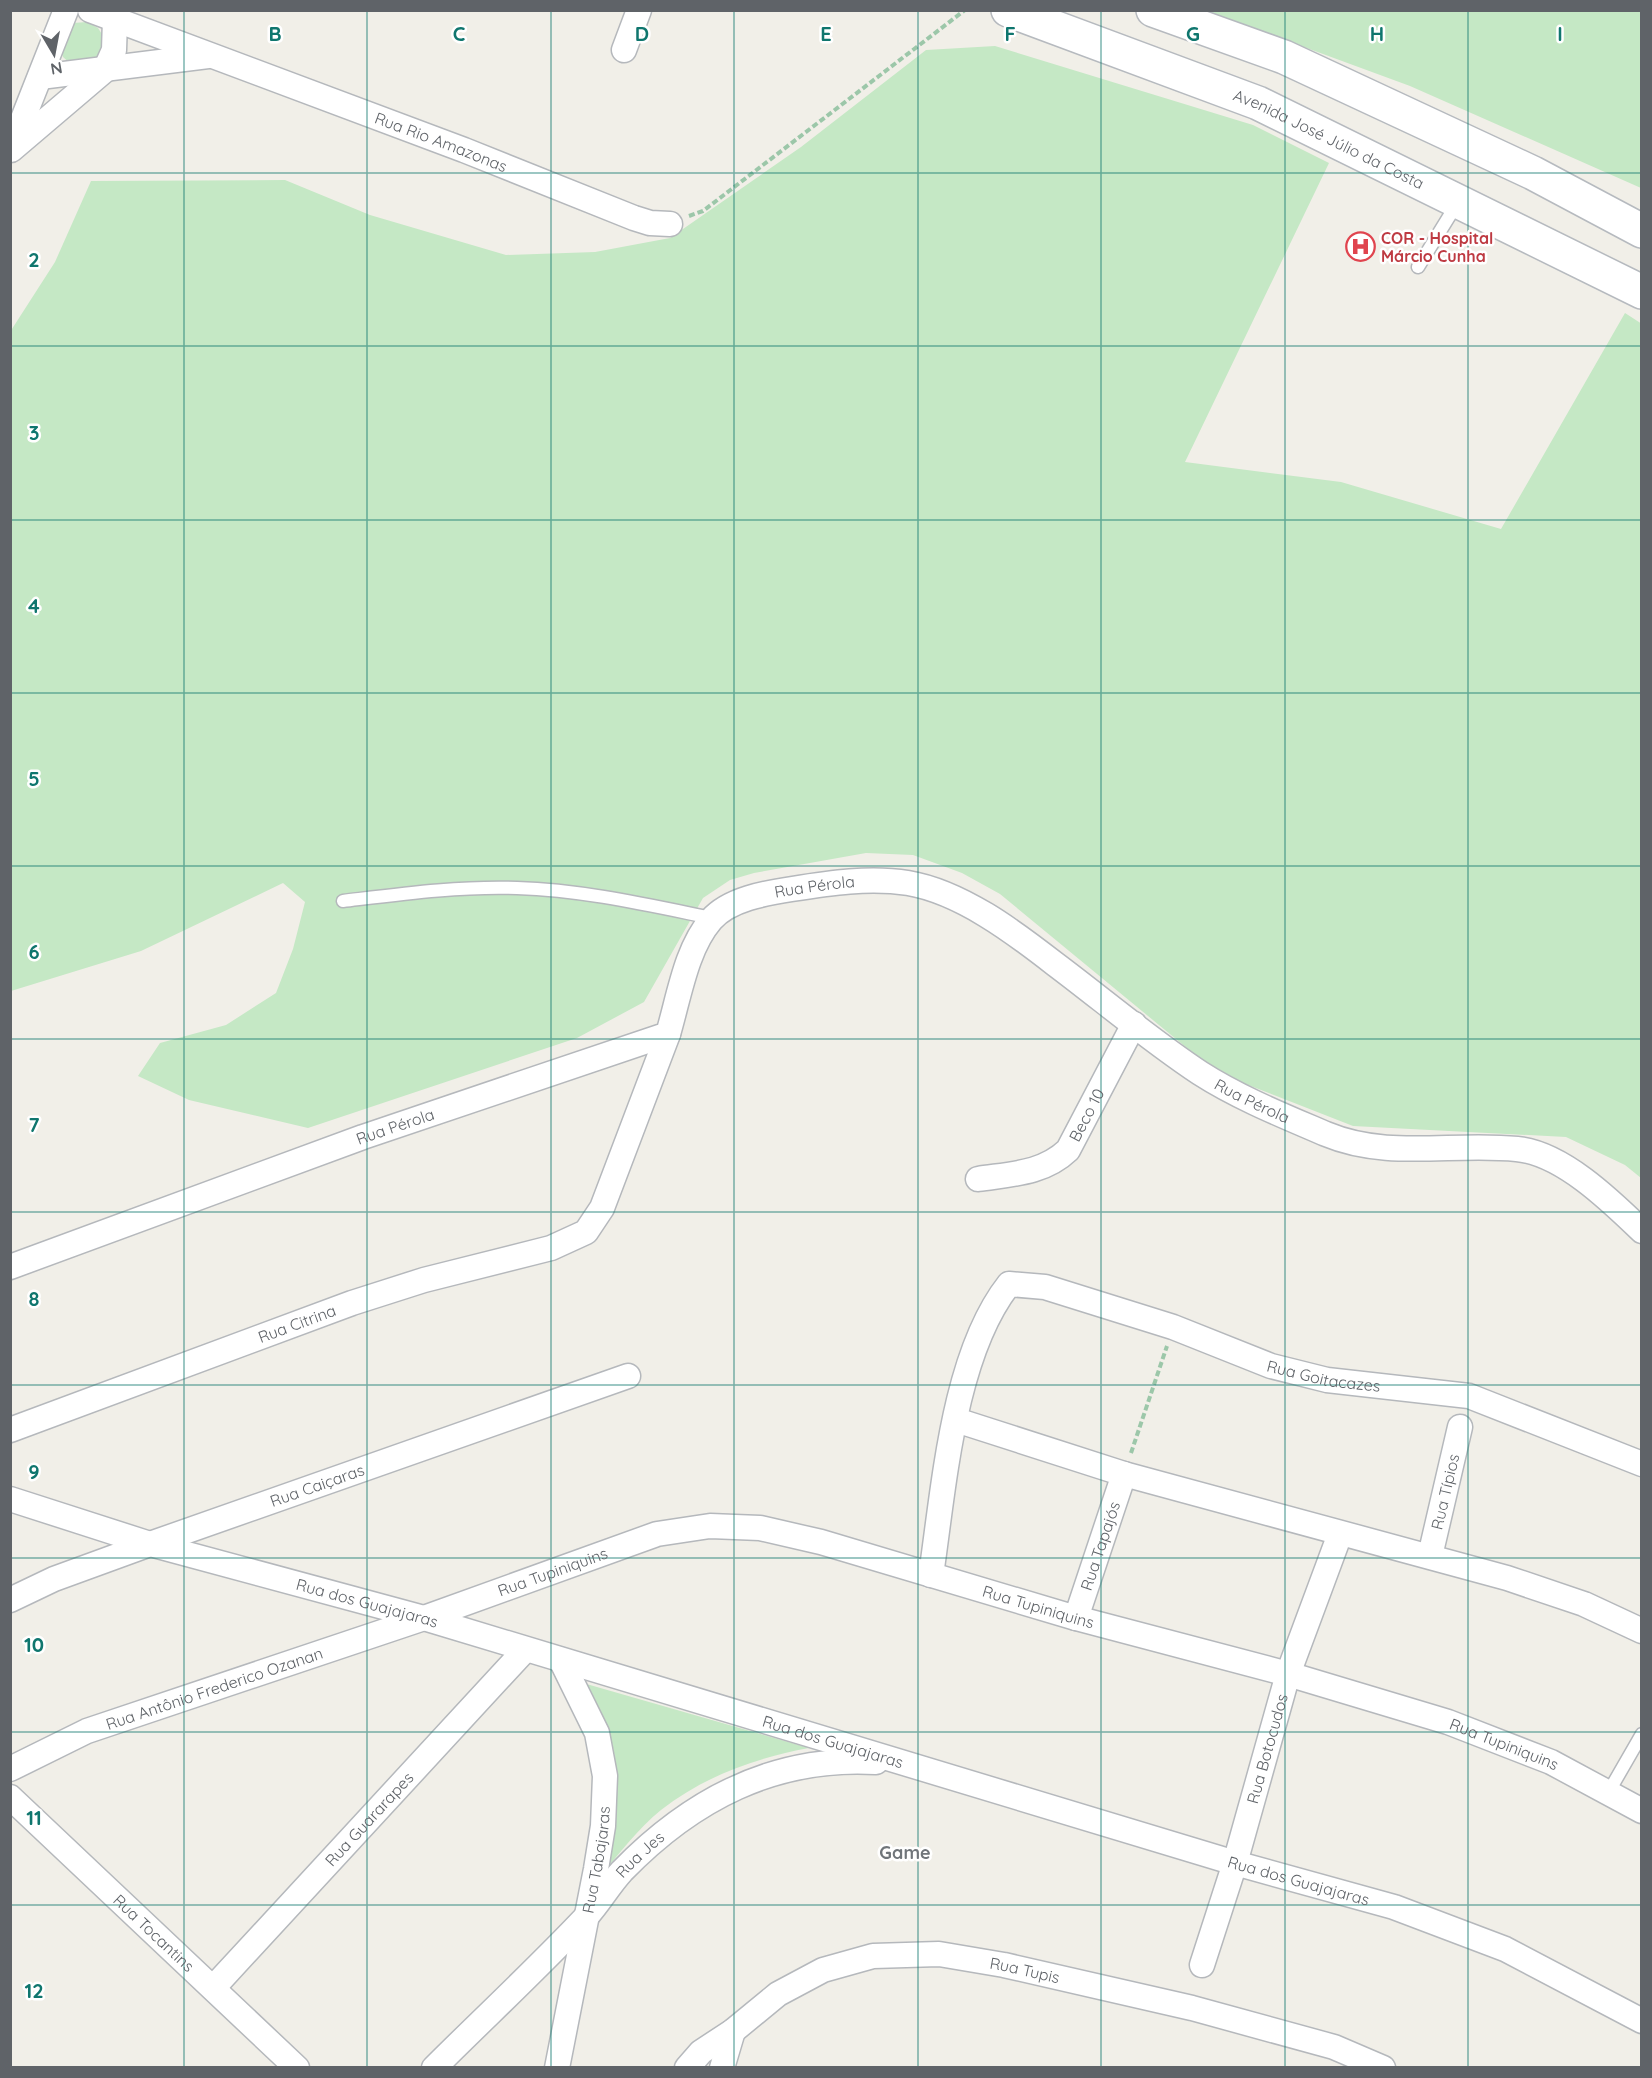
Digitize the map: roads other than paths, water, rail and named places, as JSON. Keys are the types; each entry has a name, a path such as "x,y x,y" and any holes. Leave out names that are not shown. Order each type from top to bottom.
{"main road":[{"name":"Avenida José Júlio da Costa","path":"1008,10 1258,103 1641,292"},
{"path":"1153,10 1294,61 1533,173 1641,231"}],"street":[{"path":"11,151 66,10"},
{"name":"Rua Rio Amazonas","path":"90,10 464,150 634,218 650,223 670,224"},
{"path":"624,50 639,10"},
{"path":"11,151 105,70 114,50 116,20"},
{"name":"Rua Rio Amazonas","path":"40,76 105,70 214,55"},
{"name":"Rua Pérola","path":"712,918 743,900 783,891 848,880 909,883 962,901 1018,935 1201,1073 1257,1104 1330,1136 1390,1149 1520,1149 1559,1163 1605,1195 1641,1232"},
{"path":"668,1034 694,952 712,918"},
{"name":"Beco 10","path":"978,1179 1036,1170 1055,1162 1068,1150 1134,1024"},
{"name":"Rua Pérola","path":"10,1267 363,1137 668,1034"},
{"name":"Rua Citrina","path":"10,1430 352,1304 435,1277 551,1248 586,1232 602,1208 668,1034"},
{"name":"Rua Goitacazes","path":"956,1420 968,1369 989,1313 1009,1284 1045,1287 1173,1328 1271,1366 1327,1380 1470,1396 1641,1464"},
{"name":"Rua Caiçaras","path":"10,1600 54,1579 150,1544 628,1376"},
{"path":"931,1575 956,1420 1124,1474 1340,1534 1430,1556 1584,1604 1641,1630"},
{"name":"Rua Típios","path":"1430,1556 1460,1427"},
{"name":"Rua Tapajós","path":"1076,1618 1124,1474"},
{"name":"Rua dos Guajajaras","path":"10,1499 150,1544 424,1618 1235,1863 1394,1907 1505,1949 1641,2021"},
{"name":"Rua Tupiniquins","path":"424,1618 657,1534 710,1526 760,1528 821,1542 1076,1618 1288,1674 1448,1722 1551,1762 1641,1811"},
{"name":"Rua Botocudos","path":"1202,1965 1235,1863 1288,1674 1340,1534"},
{"name":"Rua Antônio Frederico Ozanan","path":"10,1769 87,1731 424,1618"},
{"name":"Rua Guararapes","path":"213,1988 524,1650"},
{"name":"Rua Tabajaras","path":"557,2067 603,1826 605,1776 597,1732 561,1660"},
{"name":"Rua Jes","path":"434,2067 587,1916 622,1872 672,1828 710,1799 748,1781 798,1766 857,1761 911,1765"},
{"name":"Rua Tocantins","path":"10,1797 297,2067"},
{"name":"Rua Tupis","path":"687,2067 700,2052 733,2031 778,1994 823,1970 873,1956 939,1954 1046,1974 1202,2011 1334,2047 1383,2067"},
{"path":"722,2067 733,2031"}],"lane":[{"path":"1418,267 1459,201"},
{"path":"343,901 432,891 518,888 581,894 712,918"},
{"path":"1608,1793 1641,1734"}],"place":[{"name":"COR - Hospital Márcio Cunha","path":"1360,247"}],"district":[{"name":"Game","path":"905,1853"}]}
